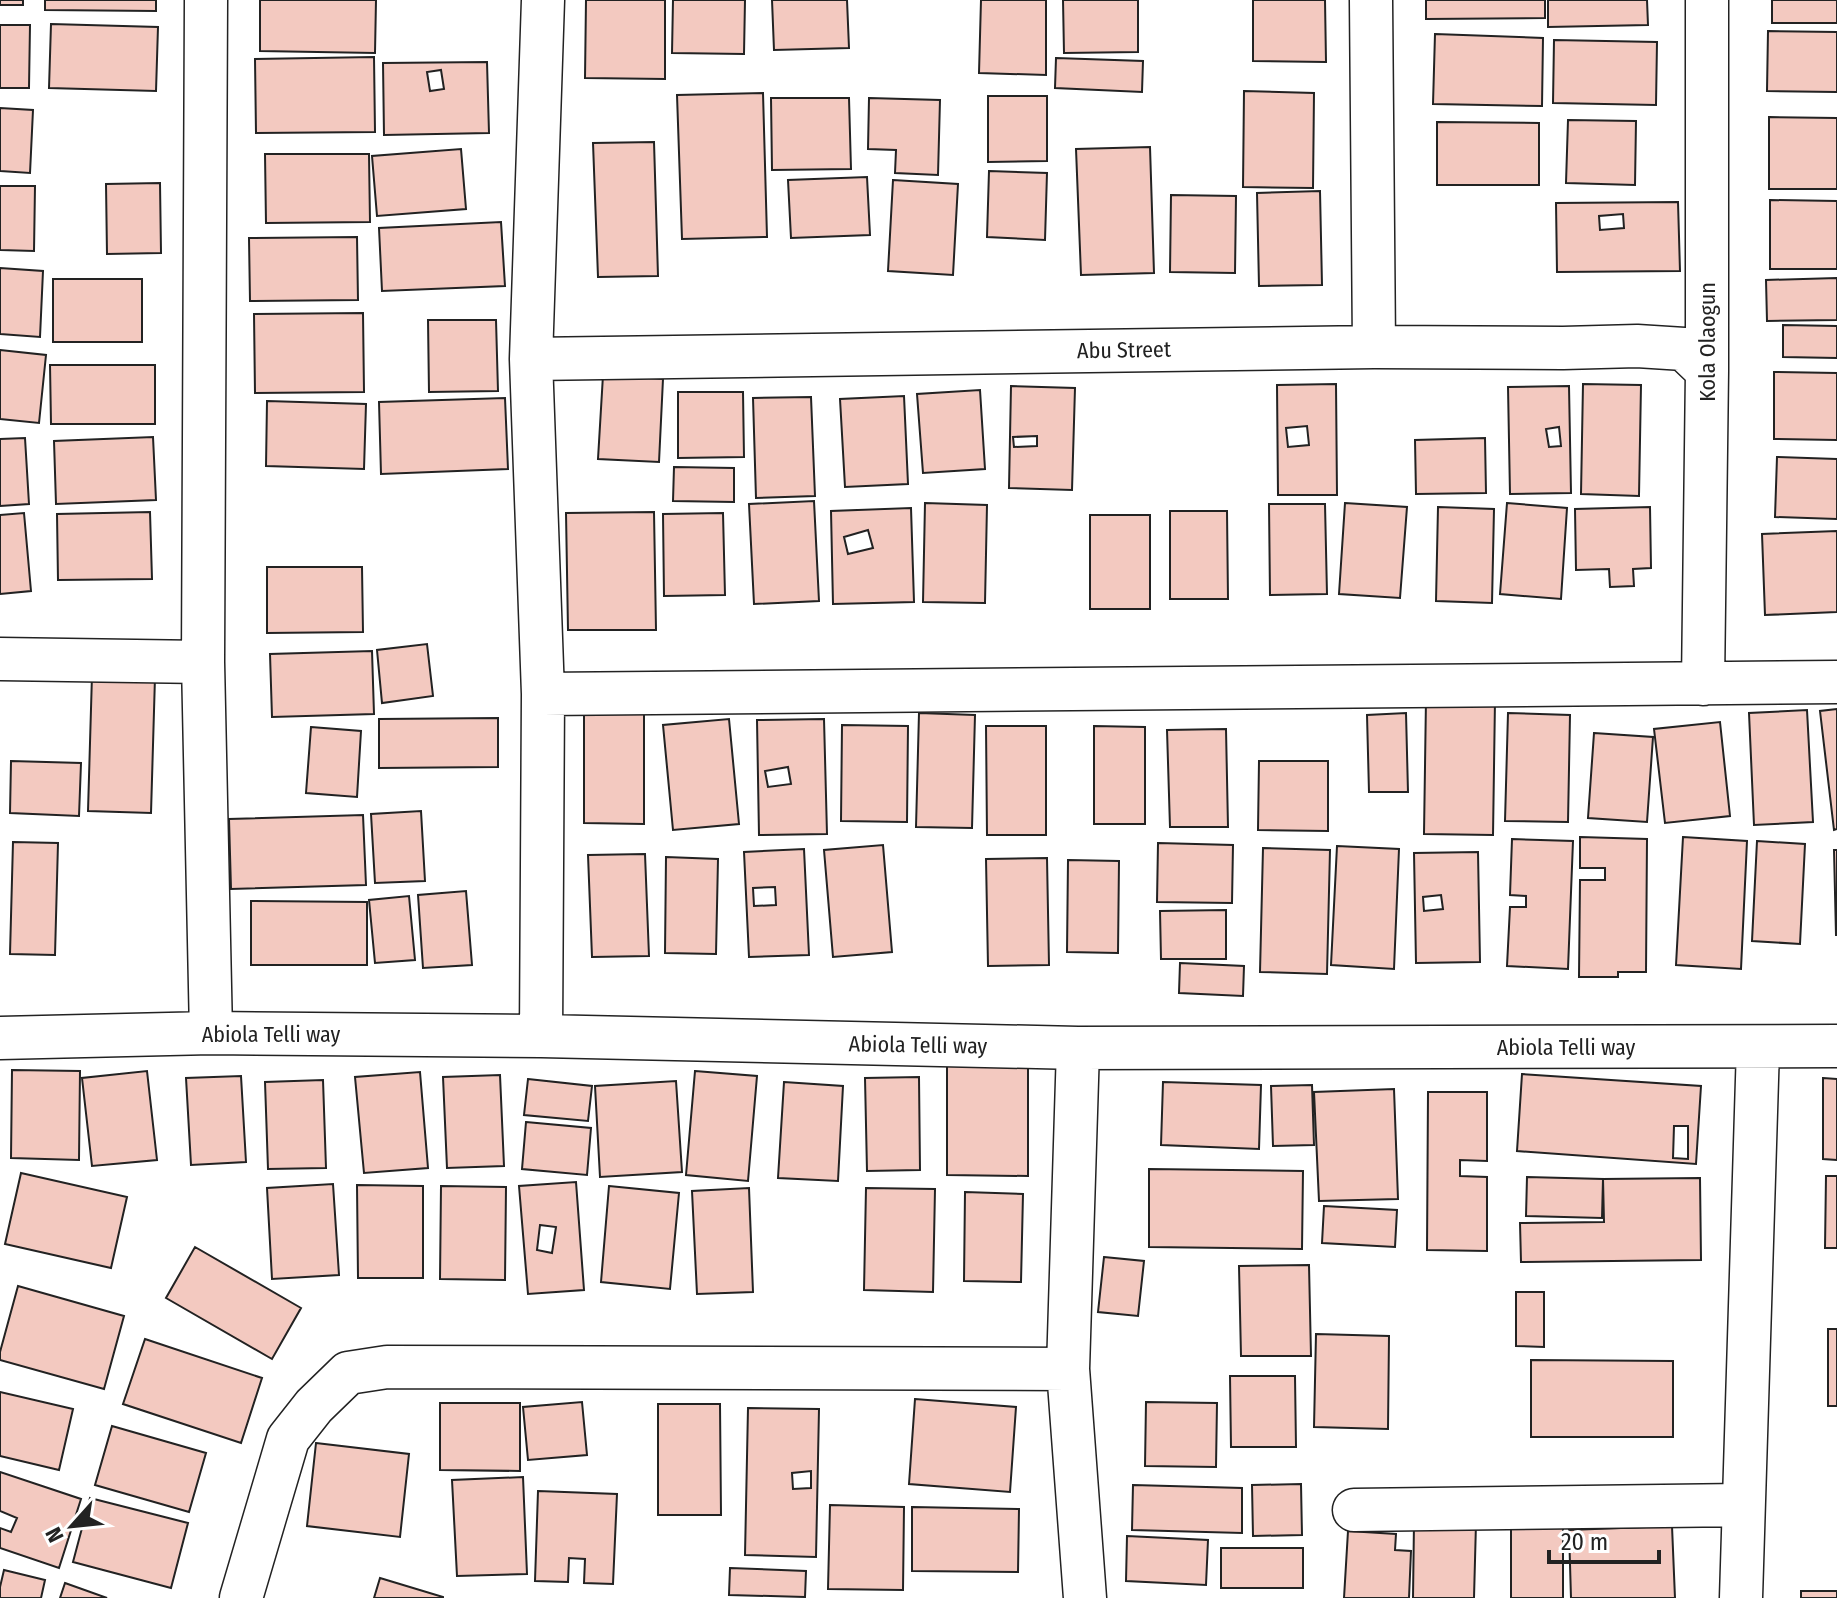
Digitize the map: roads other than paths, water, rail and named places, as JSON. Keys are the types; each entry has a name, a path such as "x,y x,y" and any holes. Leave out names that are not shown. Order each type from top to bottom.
{"street":[{"path":"206,0 203,662 211,1033"},
{"path":"541,1036 543,694 531,359 543,0"},
{"path":"1371,0 1374,347"},
{"name":"Kola Olaogun","path":"1703,684 1707,0"},
{"name":"Abu Street","path":"531,359 1637,346 1684,349 1707,371"},
{"path":"0,659 203,662"},
{"path":"543,694 1837,682"},
{"name":"Abiola Telli way","path":"0,1038 211,1033 541,1036 1078,1048 1837,1046"},
{"path":"1741,1598 1758,1047"},
{"path":"1078,1048 1068,1369 1085,1598"},
{"path":"241,1598 288,1439 314,1406 348,1373 387,1367 1068,1369"},
{"path":"1354,1510 1742,1505"}]}
